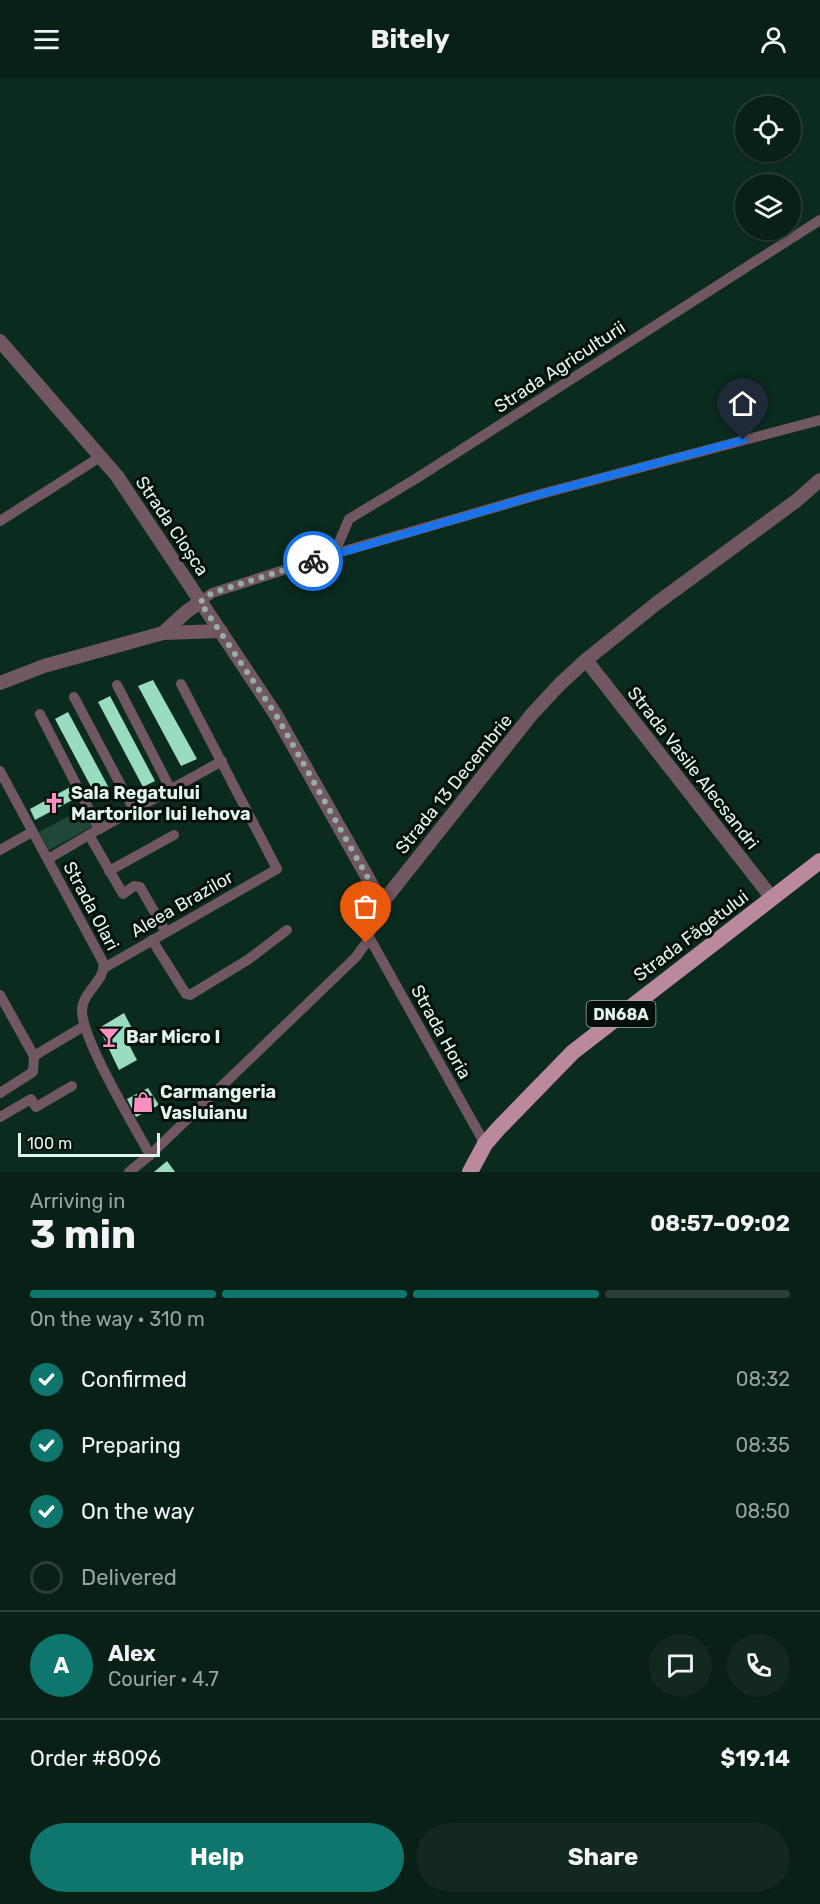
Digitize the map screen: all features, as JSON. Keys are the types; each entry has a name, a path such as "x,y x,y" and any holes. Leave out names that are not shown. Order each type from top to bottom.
{"main road":[{"name":"Strada Făgetului","path":"485,1144 573,1052 820,861"},
{"name":"DN68A","path":"470,1172 485,1144"}],"street":[{"name":"Strada Agriculturii","path":"334,554 349,519 417,478 820,220"},
{"name":"Strada Cloșca","path":"0,341 117,476 276,715 382,903"},
{"path":"162,633 212,593 334,554 541,494 820,420"},
{"path":"0,521 100,457"},
{"name":"Strada 13 Decembrie","path":"129,1172 150,1155 356,957 369,937 382,903 532,714 560,684 657,603 796,501 820,480"},
{"path":"185,632 199,614 200,602"},
{"path":"0,683 44,666 162,633 221,631"},
{"name":"Strada Vasile Alecsandri","path":"586,660 772,898"},
{"path":"48,859 99,828 222,761 181,684"},
{"path":"117,685 171,790"},
{"path":"74,697 134,810"},
{"path":"40,714 99,828"},
{"name":"Aleea Brazilor","path":"104,968 277,869 222,761"},
{"name":"Strada Olari","path":"0,771 93,941 104,968 82,1002 84,1026 105,1071 150,1155"},
{"path":"0,850 32,832"},
{"path":"89,835 123,894 134,886 140,887 166,932"},
{"path":"109,871 174,835"},
{"path":"152,940 186,994 190,995 249,959 286,930"},
{"name":"Strada Horia","path":"369,937 485,1144"},
{"path":"0,995 34,1056 33,1072 5,1090 19,1106"},
{"path":"34,1056 84,1026"},
{"path":"0,1117 31,1099 36,1107 72,1086"}],"green space":[{"path":"84,808 93,826 49,850 39,832"}],"building":[{"path":"153,680 197,759 181,766 138,686"},
{"path":"110,696 155,781 143,787 98,702"},
{"path":"68,712 110,790 97,798 55,719"},
{"name":"Sala Regatului Martorilor lui Iehova","path":"72,786 78,797 35,820 30,809"},
{"path":"124,1013 136,1036 127,1041 137,1060 119,1070 99,1028"},
{"name":"Carmangeria Vasluianu","path":"148,1088 159,1105 136,1117 127,1099"},
{"path":"167,1161 175,1172 154,1172"}],"way so far":[{"path":"313,561 212,593 200,602 276,715 382,903 366,943"}],"place":[{"name":"Sala Regatului Martorilor lui Iehova","path":"54,803"},
{"name":"Bar Micro I","path":"109,1037"},
{"name":"Carmangeria Vasluianu","path":"143,1102"}],"route":[{"path":"313,561 541,494 743,440"}]}
